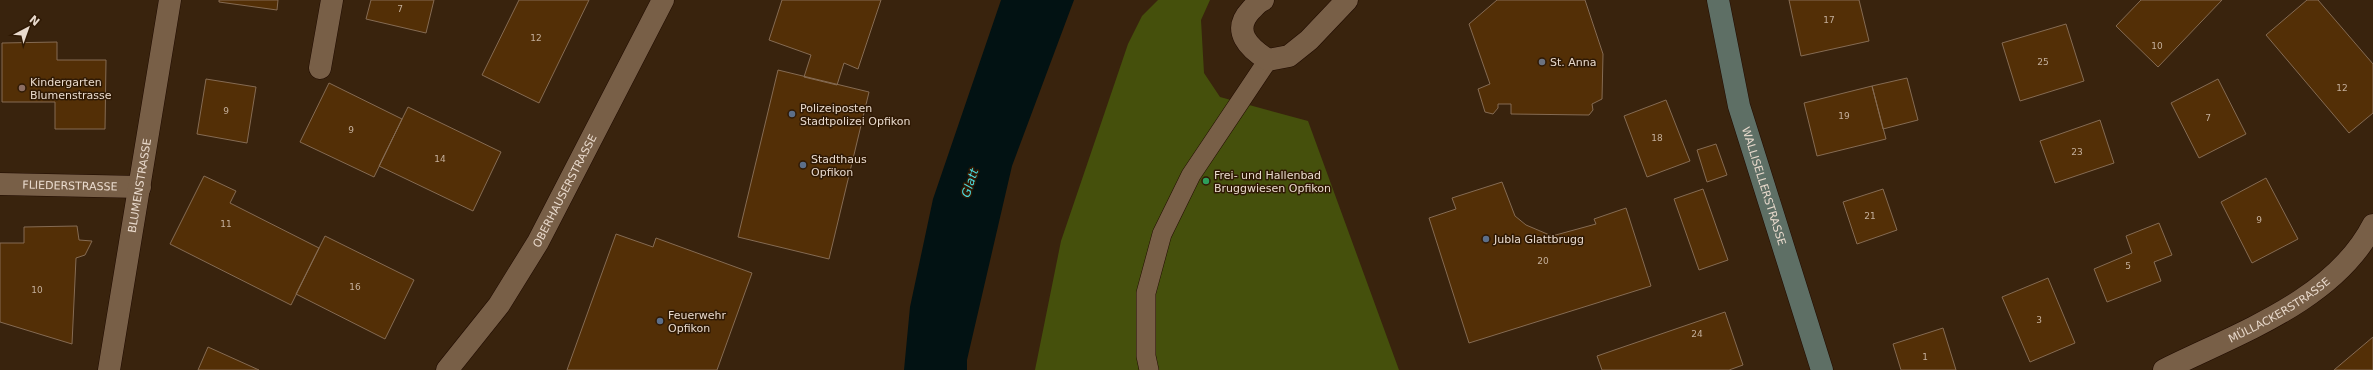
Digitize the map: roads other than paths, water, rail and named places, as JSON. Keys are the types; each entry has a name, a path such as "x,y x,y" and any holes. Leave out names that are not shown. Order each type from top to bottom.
{"main road":[{"name":"WALLISELLERSTRASSE","path":"1718,0 1739,106 1822,370"}],"street":[{"name":"BLUMENSTRASSE","path":"109,370 170,0"},
{"path":"320,68 332,0"},
{"name":"OBERHAUSERSTRASSE","path":"447,370 499,304 538,242 663,0"},
{"path":"1263,0 1246,16 1242,30 1250,49 1268,60 1289,56 1309,40 1347,0"},
{"name":"FLIEDERSTRASSE","path":"0,184 140,187"},
{"name":"MÜLLACKERSTRASSE","path":"2164,370 2294,307 2339,270 2373,225"}],"lane":[{"path":"1149,370 1146,356 1146,293 1162,234 1191,175 1268,60"}],"water":[{"name":"Glatt","path":"1001,0 1074,0 1012,166 967,360 967,370 904,370 910,307 933,199"}],"place":[{"name":"St. Anna","path":"1542,62"},
{"name":"Kindergarten Blumenstrasse","path":"22,88"},
{"name":"Polizeiposten Stadtpolizei Opfikon","path":"792,114"},
{"name":"Stadthaus Opfikon","path":"803,165"},
{"name":"Frei- und Hallenbad Bruggwiesen Opfikon","path":"1206,181"},
{"name":"Jubla Glattbrugg","path":"1486,239"},
{"name":"Feuerwehr Opfikon","path":"660,321"}]}
